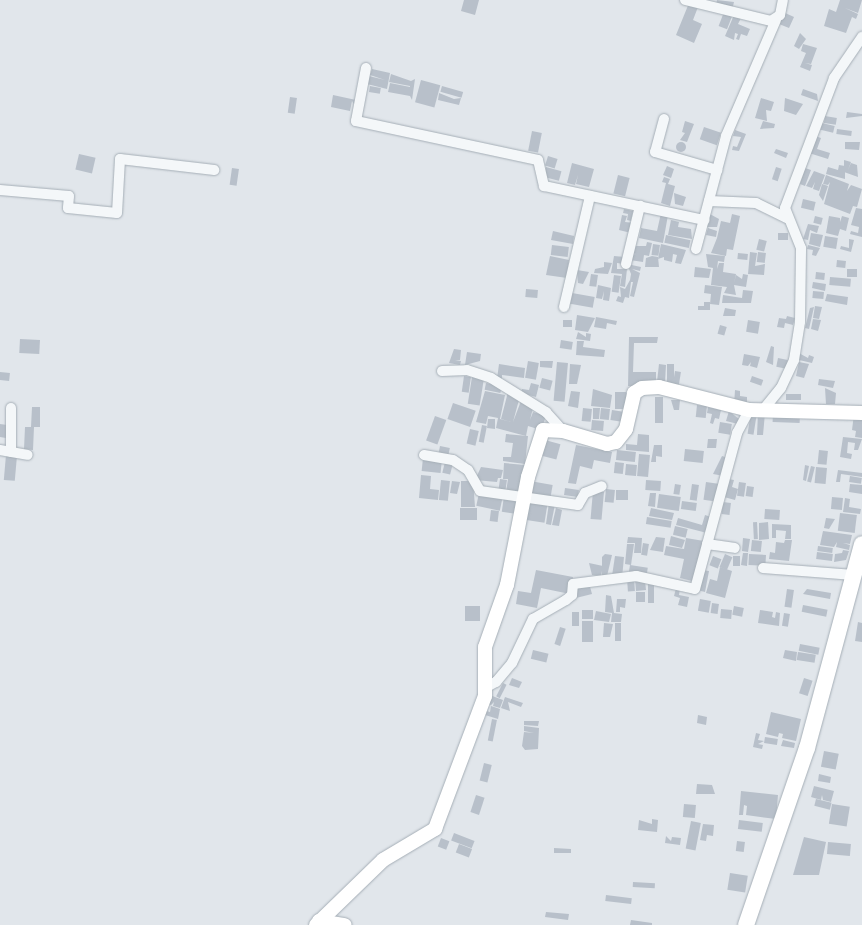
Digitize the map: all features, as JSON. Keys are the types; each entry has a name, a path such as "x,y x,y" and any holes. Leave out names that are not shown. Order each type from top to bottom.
{"main road":[{"path":"757,925 818,750 858,578 862,544"},
{"path":"746,925 808,748 858,578"}],"street":[{"path":"685,0 776,20"},
{"path":"696,249 726,136 783,0"},
{"path":"485,688 496,682 512,663 533,618 572,595 573,584 636,576 695,589 737,433 756,410 781,388 794,360 800,322 801,248 784,208 834,78 862,37"},
{"path":"366,68 356,120 538,160 544,186 704,220"},
{"path":"664,119 655,152 717,170"},
{"path":"0,190 69,196 68,208 117,213 120,159 214,170"},
{"path":"564,307 590,196"},
{"path":"709,200 756,203 787,218"},
{"path":"626,264 640,206"},
{"path":"442,371 467,370 491,378 551,416 563,431"},
{"path":"317,923 383,860 435,829 478,720 485,688 485,648 507,585 524,498 540,434 544,430 563,431 607,444 616,442 626,429 634,393 642,388 659,387 756,410 862,413"},
{"path":"11,408 11,452"},
{"path":"0,450 28,454"},
{"path":"424,456 453,460 468,470 480,491 578,505 585,494 602,486"},
{"path":"708,544 735,548"},
{"path":"763,568 858,578"},
{"path":"317,923 346,925"}],"building":[{"path":"464,0 479,0 475,15 461,11"},
{"path":"717,0 734,2 732,10 716,5"},
{"path":"840,0 862,0 858,13 845,8 858,14 856,19 852,17 846,33 824,26 829,9 836,12"},
{"path":"689,3 698,7 693,20 702,24 694,43 676,35"},
{"path":"724,12 732,15 727,29 719,26"},
{"path":"783,12 794,17 789,28 779,24"},
{"path":"734,15 741,18 738,24 750,29 747,36 741,34 739,40 736,39 738,34 735,33 734,40 725,36"},
{"path":"800,33 806,39 799,49 794,46"},
{"path":"803,44 817,48 811,64 805,63 812,65 810,71 800,67 806,53 801,51"},
{"path":"372,69 390,73 387,89 367,84 369,76 385,80 370,75"},
{"path":"391,74 411,81 415,79 412,100 410,96 388,92 390,83 410,87 389,82"},
{"path":"421,80 440,85 434,107 415,102"},
{"path":"370,86 381,88 380,94 369,92"},
{"path":"442,86 463,92 461,98 440,92"},
{"path":"803,89 817,94 818,101 801,95"},
{"path":"439,93 454,99 461,98 459,105 438,100"},
{"path":"333,95 356,100 355,106 352,101 350,111 331,107"},
{"path":"290,97 297,98 295,114 288,113"},
{"path":"761,98 774,102 771,111 766,110 767,121 755,118"},
{"path":"785,98 803,104 796,115 784,111"},
{"path":"847,112 862,114 862,116 846,118"},
{"path":"825,116 837,118 836,125 824,123"},
{"path":"685,121 694,124 687,142 680,140 685,133 682,132"},
{"path":"763,121 775,124 774,128 760,129"},
{"path":"822,123 835,126 833,133 820,130"},
{"path":"704,127 721,133 717,145 700,139"},
{"path":"837,129 852,131 851,136 836,134"},
{"path":"735,130 746,134 739,151 732,150 733,146 737,147 741,137 733,136"},
{"path":"532,131 542,133 538,153 528,151"},
{"path":"815,136 821,138 817,149 830,153 828,159 809,153"},
{"path":"681,142 686,147 681,152 676,147"},
{"path":"845,142 860,142 859,150 845,149"},
{"path":"776,149 788,153 786,158 774,153"},
{"path":"79,154 96,158 92,173 75,170"},
{"path":"548,156 558,159 555,168 545,166"},
{"path":"844,160 851,162 848,170 851,163 857,165 858,177 844,172"},
{"path":"572,163 594,169 589,187 576,184 578,175 575,185 567,183"},
{"path":"839,165 845,166 845,179 826,174 828,167 838,170"},
{"path":"667,166 674,169 671,178 663,175"},
{"path":"546,167 561,171 559,181 543,177"},
{"path":"776,167 782,169 778,181 772,179"},
{"path":"232,168 239,169 237,186 230,185"},
{"path":"805,168 811,170 805,186 800,184"},
{"path":"814,171 825,175 819,191 813,189 815,182 812,188 806,186"},
{"path":"618,175 630,178 625,196 613,193"},
{"path":"826,175 849,184 847,191 851,185 862,189 857,207 853,206 850,214 824,204 830,182 828,185 823,184"},
{"path":"664,177 670,179 668,184 675,186 670,206 661,203 666,183 662,182"},
{"path":"822,184 828,186 823,201 819,195"},
{"path":"674,193 686,197 683,206 675,204"},
{"path":"803,199 816,202 814,211 801,208"},
{"path":"856,208 862,209 862,237 850,234 851,231 858,233 859,227 851,225"},
{"path":"624,209 633,211 631,221 627,220 628,214 623,213"},
{"path":"661,213 668,215 663,243 639,238 641,228 657,231"},
{"path":"708,213 719,219 717,227 703,227"},
{"path":"732,214 740,216 733,250 727,249 726,256 711,253 721,221 730,223"},
{"path":"622,215 627,216 625,222 634,223 631,233 619,230"},
{"path":"815,216 823,218 821,225 813,223"},
{"path":"829,216 840,218 840,222 842,216 849,218 846,231 840,229 838,236 826,233"},
{"path":"671,220 679,222 678,227 691,229 692,239 668,235"},
{"path":"808,224 819,226 817,233 810,230 808,240 803,239"},
{"path":"708,228 717,231 716,237 706,235"},
{"path":"553,231 574,236 573,244 551,240"},
{"path":"778,233 788,233 788,240 778,240"},
{"path":"811,233 823,235 820,247 809,244"},
{"path":"666,235 690,240 689,248 664,243"},
{"path":"825,236 838,238 836,249 823,247"},
{"path":"759,239 767,241 764,252 756,250"},
{"path":"849,239 854,240 851,252 840,249 841,246 849,248"},
{"path":"647,242 652,243 649,256 644,255 643,262 630,260 630,255 636,254 630,253 631,246 646,246"},
{"path":"653,244 660,245 658,256 651,255"},
{"path":"661,244 686,250 681,264 675,263 677,255 673,254 672,262 664,260 664,257 658,259"},
{"path":"552,245 569,247 568,257 551,255"},
{"path":"808,245 820,248 816,256 812,255 813,250 807,249"},
{"path":"750,252 757,253 755,266 765,264 764,275 748,274"},
{"path":"758,252 766,253 765,263 757,262"},
{"path":"738,253 748,254 747,260 737,259"},
{"path":"706,254 725,256 724,262 718,261 717,269 719,263 724,263 723,272 736,274 734,283 736,275 742,279 743,274 748,275 746,287 734,285 736,295 724,293 727,287 711,285 713,268 708,267"},
{"path":"550,256 569,260 567,278 546,275"},
{"path":"614,256 625,257 624,264 617,263 617,269 627,269 625,287 620,286 622,274 611,273"},
{"path":"658,257 659,267 645,267 646,258"},
{"path":"837,260 846,261 845,268 836,267"},
{"path":"604,262 612,263 608,274 594,273 595,269 604,267"},
{"path":"627,264 641,267 640,271 632,269 640,273 634,297 630,296 633,282 631,282 629,298 625,297 623,303 616,301 618,296 621,297 620,287 625,289 630,280 631,274"},
{"path":"695,267 711,269 709,278 694,277"},
{"path":"847,269 857,269 857,277 847,277"},
{"path":"577,270 589,272 583,284 578,283"},
{"path":"816,272 825,273 824,280 815,279"},
{"path":"591,274 598,275 596,287 589,286"},
{"path":"614,275 621,276 619,293 612,292"},
{"path":"830,277 851,279 850,287 829,285"},
{"path":"813,282 826,284 825,291 812,288"},
{"path":"598,285 611,288 609,301 603,300 604,291 602,299 596,298"},
{"path":"705,285 722,287 719,305 710,304 711,294 704,293"},
{"path":"526,289 538,290 537,298 525,297"},
{"path":"743,290 753,291 751,303 722,303 723,295 742,298"},
{"path":"813,291 824,292 823,299 812,298"},
{"path":"572,293 595,297 593,308 570,304"},
{"path":"827,294 848,297 847,305 825,301"},
{"path":"704,302 710,302 710,310 698,310 698,306 704,306"},
{"path":"815,306 822,307 819,319 813,318"},
{"path":"814,307 809,329 805,328 810,308"},
{"path":"725,308 736,310 735,316 723,316"},
{"path":"577,315 595,318 588,332 575,330"},
{"path":"787,316 795,318 793,325 785,323 784,328 777,327 779,318 786,319"},
{"path":"596,317 617,321 616,325 607,323 606,329 594,327"},
{"path":"813,319 821,320 818,331 811,329"},
{"path":"563,320 572,320 572,327 563,327"},
{"path":"748,320 760,322 758,334 746,332"},
{"path":"720,325 727,327 724,336 718,334"},
{"path":"578,332 586,337 586,333 591,334 590,341 576,339"},
{"path":"629,337 658,337 657,343 634,343 633,372 656,372 656,386 628,386"},
{"path":"20,339 40,340 39,354 19,353"},
{"path":"561,340 573,342 572,350 560,348"},
{"path":"577,341 584,341 583,347 605,350 604,357 576,355"},
{"path":"771,346 774,347 773,365 766,362"},
{"path":"454,349 461,350 460,360 455,360 461,361 460,365 449,363"},
{"path":"467,352 481,354 480,361 465,365"},
{"path":"797,352 808,358 809,355 814,357 812,363 795,359"},
{"path":"744,354 760,357 757,368 750,366 751,362 748,366 742,365"},
{"path":"778,358 788,360 786,369 776,367"},
{"path":"528,361 539,363 536,380 525,378"},
{"path":"540,361 553,361 552,368 540,367"},
{"path":"557,362 568,363 565,402 554,401"},
{"path":"799,362 809,364 804,378 796,376"},
{"path":"499,364 525,368 524,378 502,375 502,380 497,379"},
{"path":"570,364 581,365 577,384 569,384"},
{"path":"659,364 666,365 665,382 657,382"},
{"path":"667,364 674,364 674,383 667,383"},
{"path":"675,371 681,372 679,385 673,384"},
{"path":"0,372 10,373 9,381 0,380"},
{"path":"464,376 471,377 469,393 462,392"},
{"path":"752,376 763,380 761,386 750,382"},
{"path":"472,377 484,379 480,406 468,404"},
{"path":"542,378 553,381 550,391 539,388"},
{"path":"819,379 835,381 833,388 818,385"},
{"path":"486,383 502,386 500,393 485,390"},
{"path":"531,383 539,385 536,397 521,393 522,389 529,390"},
{"path":"825,388 836,393 835,404 826,404"},
{"path":"593,389 612,395 610,408 591,406"},
{"path":"735,390 740,391 740,396 747,397 747,405 734,405"},
{"path":"485,391 505,395 500,419 511,422 501,419 508,392 520,396 513,422 521,401 534,404 530,420 533,412 546,416 541,430 528,426 526,436 496,428 498,418 488,416 486,424 476,422"},
{"path":"571,391 580,392 578,408 568,406"},
{"path":"615,392 626,392 626,409 615,409"},
{"path":"786,394 801,394 801,400 786,400"},
{"path":"655,397 663,397 663,423 655,423"},
{"path":"671,400 680,400 679,410 674,410"},
{"path":"453,403 476,411 470,427 447,419"},
{"path":"697,405 707,406 706,418 696,417"},
{"path":"32,407 40,407 40,427 34,427 33,450 24,449 25,427 31,427"},
{"path":"708,407 721,410 719,419 715,418 713,424 710,423 712,414 707,413"},
{"path":"583,408 592,409 591,422 582,421"},
{"path":"593,408 600,408 599,419 593,419"},
{"path":"601,408 610,409 609,420 600,419"},
{"path":"612,410 625,412 623,422 610,420"},
{"path":"729,411 739,419 738,424 726,421"},
{"path":"773,411 800,412 800,423 773,422"},
{"path":"751,412 757,413 753,435 748,434"},
{"path":"758,413 765,413 763,435 757,435"},
{"path":"854,414 862,416 862,438 855,437 856,431 852,430"},
{"path":"435,416 446,420 437,445 426,440"},
{"path":"488,419 495,419 495,429 487,428"},
{"path":"592,420 604,421 603,431 591,430"},
{"path":"720,422 732,424 730,435 718,433"},
{"path":"0,424 7,425 6,438 0,437"},
{"path":"482,425 487,426 484,443 479,442"},
{"path":"470,429 479,431 475,446 467,444"},
{"path":"506,434 528,436 525,464 503,461 503,457 511,457 513,443 505,442"},
{"path":"638,434 649,435 649,452 626,450 626,444 637,445"},
{"path":"843,437 862,439 858,450 854,450 855,443 848,442 847,453 852,454 851,459 840,457"},
{"path":"708,439 717,439 716,448 707,448"},
{"path":"545,440 560,444 556,460 541,455"},
{"path":"576,445 612,452 610,463 594,460 592,469 580,466 576,484 568,483"},
{"path":"654,445 662,445 662,457 656,456 656,462 651,462"},
{"path":"440,446 450,448 448,457 438,455"},
{"path":"685,449 704,451 703,463 684,461"},
{"path":"617,450 636,452 635,462 616,460"},
{"path":"819,450 828,451 826,465 818,464"},
{"path":"639,454 650,455 648,477 637,476"},
{"path":"6,455 17,456 15,481 4,480"},
{"path":"722,456 728,458 724,476 713,474"},
{"path":"423,458 442,460 441,473 422,471"},
{"path":"445,462 453,464 450,475 442,473"},
{"path":"615,462 624,463 623,474 614,473"},
{"path":"504,463 525,465 522,493 506,492 508,479 503,479"},
{"path":"626,464 637,465 636,476 625,475"},
{"path":"805,465 809,466 806,481 803,480"},
{"path":"811,466 815,467 811,482 807,482"},
{"path":"481,467 503,470 501,478 498,478 497,482 475,480"},
{"path":"816,467 827,468 826,484 815,483"},
{"path":"838,470 862,473 862,477 841,474 840,482 836,482"},
{"path":"421,475 431,476 430,489 439,490 438,500 419,498"},
{"path":"850,476 862,478 861,484 849,482"},
{"path":"500,479 507,480 505,492 498,491"},
{"path":"728,479 734,480 732,487 738,489 735,500 724,497"},
{"path":"441,480 450,481 448,501 439,500"},
{"path":"646,480 661,481 660,491 645,490"},
{"path":"452,481 460,482 457,494 450,493"},
{"path":"461,481 473,481 475,507 461,507"},
{"path":"530,481 553,485 550,500 527,496"},
{"path":"706,482 720,484 717,502 703,500"},
{"path":"739,482 746,483 744,497 737,496"},
{"path":"675,484 681,485 679,495 673,494"},
{"path":"692,484 699,485 697,501 690,500"},
{"path":"850,484 862,485 862,494 849,492"},
{"path":"747,486 754,487 753,497 746,496"},
{"path":"565,488 579,490 578,497 564,495"},
{"path":"606,489 615,490 614,503 605,502"},
{"path":"616,490 628,490 628,500 616,500"},
{"path":"593,491 604,492 602,520 591,519"},
{"path":"479,493 502,498 500,511 476,506"},
{"path":"650,493 656,493 655,507 648,506"},
{"path":"659,494 681,497 679,511 657,508"},
{"path":"504,496 518,498 516,514 502,512"},
{"path":"832,497 843,498 842,510 831,509"},
{"path":"845,498 850,499 849,507 861,509 860,514 843,512"},
{"path":"528,499 548,502 544,523 525,520"},
{"path":"682,501 697,503 696,511 681,509"},
{"path":"723,502 731,503 729,515 722,514"},
{"path":"549,503 555,504 551,525 546,524"},
{"path":"460,508 477,508 477,520 460,520"},
{"path":"556,508 562,510 559,526 552,525"},
{"path":"651,508 674,513 672,520 649,516"},
{"path":"765,509 780,510 779,520 764,519"},
{"path":"491,510 499,511 498,522 490,521"},
{"path":"840,513 857,515 855,533 838,531"},
{"path":"705,515 711,517 707,533 676,525 678,518 702,525"},
{"path":"647,517 672,521 671,528 646,524"},
{"path":"826,518 835,519 829,529 824,528"},
{"path":"753,522 757,522 758,539 754,539"},
{"path":"768,522 769,539 759,540 759,523"},
{"path":"772,524 791,525 791,539 785,539 786,531 776,530 776,538 772,538"},
{"path":"675,526 688,529 686,538 673,535"},
{"path":"823,531 852,535 850,544 843,543 850,545 849,550 836,547 837,542 834,547 820,545"},
{"path":"671,536 685,540 682,548 669,545"},
{"path":"628,537 642,538 641,553 634,553 635,543 627,543"},
{"path":"656,537 665,538 663,552 650,550"},
{"path":"686,538 704,541 696,582 680,578 684,559 664,555 666,546 684,549"},
{"path":"743,538 750,539 748,552 742,551"},
{"path":"752,540 762,541 761,552 751,551"},
{"path":"785,540 792,540 789,561 769,559 770,552 775,553 776,542 784,543"},
{"path":"643,543 649,544 647,556 641,555"},
{"path":"627,544 634,544 631,565 625,564"},
{"path":"818,546 833,548 832,553 817,551"},
{"path":"843,550 849,551 846,560 834,562 835,554 842,553"},
{"path":"817,552 833,554 832,561 816,559"},
{"path":"743,553 748,553 747,566 741,565"},
{"path":"605,554 612,555 607,576 602,576 602,557"},
{"path":"725,554 732,557 727,570 720,567"},
{"path":"749,554 766,555 765,566 748,565"},
{"path":"615,556 624,557 622,578 612,576"},
{"path":"713,556 721,559 718,569 709,565"},
{"path":"733,556 740,556 740,566 733,566"},
{"path":"589,563 603,566 601,576 592,575"},
{"path":"630,565 648,568 646,577 629,574"},
{"path":"720,567 732,571 725,598 706,593 710,579 717,581"},
{"path":"536,570 573,577 570,594 541,588 537,608 516,604 518,591 531,593"},
{"path":"702,570 709,571 705,592 697,590"},
{"path":"627,578 634,578 635,591 628,591"},
{"path":"627,578 634,578 635,591 628,591"},
{"path":"648,580 654,580 654,603 648,603"},
{"path":"589,583 592,594 576,598 574,589"},
{"path":"676,588 680,588 679,595 689,597 687,607 678,605 680,598 674,596"},
{"path":"787,589 794,590 791,608 784,607"},
{"path":"807,589 831,593 830,599 803,594"},
{"path":"636,592 645,592 645,602 636,602"},
{"path":"606,595 611,596 614,613 622,614 621,622 611,622 612,613 605,612"},
{"path":"617,599 626,599 625,608 620,607 620,612 616,612"},
{"path":"700,599 711,601 709,613 698,611"},
{"path":"712,603 719,604 718,614 711,613"},
{"path":"803,605 828,610 826,617 802,612"},
{"path":"465,606 480,606 480,621 465,621"},
{"path":"734,606 744,608 742,617 732,615"},
{"path":"721,609 732,610 731,619 720,618"},
{"path":"582,610 593,610 593,619 582,619"},
{"path":"760,610 773,612 772,617 775,618 776,612 780,613 779,626 758,623"},
{"path":"596,611 611,614 609,622 594,620"},
{"path":"572,612 579,612 579,626 572,626"},
{"path":"784,613 790,614 788,627 782,626"},
{"path":"582,621 593,621 593,642 582,642"},
{"path":"858,622 862,623 862,642 855,641"},
{"path":"604,623 613,624 610,637 603,637"},
{"path":"615,623 621,623 621,641 615,641"},
{"path":"560,627 566,629 560,646 554,644"},
{"path":"800,644 820,648 818,655 799,651"},
{"path":"533,650 549,654 546,663 531,659"},
{"path":"785,650 797,652 796,661 783,658"},
{"path":"798,652 816,655 815,663 797,660"},
{"path":"512,678 522,682 519,688 509,685"},
{"path":"804,678 813,681 808,696 799,693"},
{"path":"503,683 507,685 500,698 496,696"},
{"path":"487,694 503,700 500,708 493,706 494,702 491,705 484,703"},
{"path":"505,697 523,703 521,707 508,702 510,711 501,708"},
{"path":"491,706 500,709 498,719 482,714 483,710 490,712"},
{"path":"771,712 801,719 796,741 782,738 783,734 779,733 778,737 766,734"},
{"path":"698,715 707,717 706,725 697,723"},
{"path":"492,719 497,720 493,742 488,741"},
{"path":"524,721 539,721 538,726 524,725"},
{"path":"524,726 539,728 538,749 525,750 522,746 524,732 534,733 524,731"},
{"path":"756,733 760,734 758,740 764,741 758,744 763,745 762,749 753,747"},
{"path":"765,737 778,739 777,745 764,743"},
{"path":"783,740 795,743 794,748 781,746"},
{"path":"824,751 839,754 836,770 821,767"},
{"path":"484,763 492,765 487,782 480,780"},
{"path":"819,774 831,777 830,783 818,781"},
{"path":"697,784 712,785 715,794 696,794"},
{"path":"814,786 834,791 831,802 823,800 822,795 821,800 811,797"},
{"path":"741,791 778,795 776,819 746,815 747,806 744,805 743,815 739,815"},
{"path":"476,795 485,798 479,815 470,812"},
{"path":"816,799 832,803 830,810 814,806"},
{"path":"684,804 696,805 695,818 683,817"},
{"path":"832,804 850,807 847,827 829,824"},
{"path":"652,819 658,820 657,832 638,830 639,820 652,824"},
{"path":"739,820 763,823 762,832 738,829"},
{"path":"691,821 701,823 695,850 686,848"},
{"path":"703,824 714,825 713,836 707,835 706,841 700,840"},
{"path":"454,833 475,841 472,848 451,840"},
{"path":"666,836 671,841 672,837 681,838 680,845 665,843"},
{"path":"804,837 826,842 819,875 793,875"},
{"path":"441,838 449,841 446,850 438,846"},
{"path":"737,841 745,842 744,852 736,851"},
{"path":"828,842 851,844 850,856 827,854"},
{"path":"459,844 472,849 469,857 456,852"},
{"path":"554,848 571,849 571,853 554,853"},
{"path":"730,873 748,876 745,893 727,890"},
{"path":"633,882 655,883 655,888 633,887"},
{"path":"606,895 632,898 631,904 605,901"},
{"path":"546,912 569,914 568,920 545,917"},
{"path":"631,920 652,923 652,925 630,925"}]}
